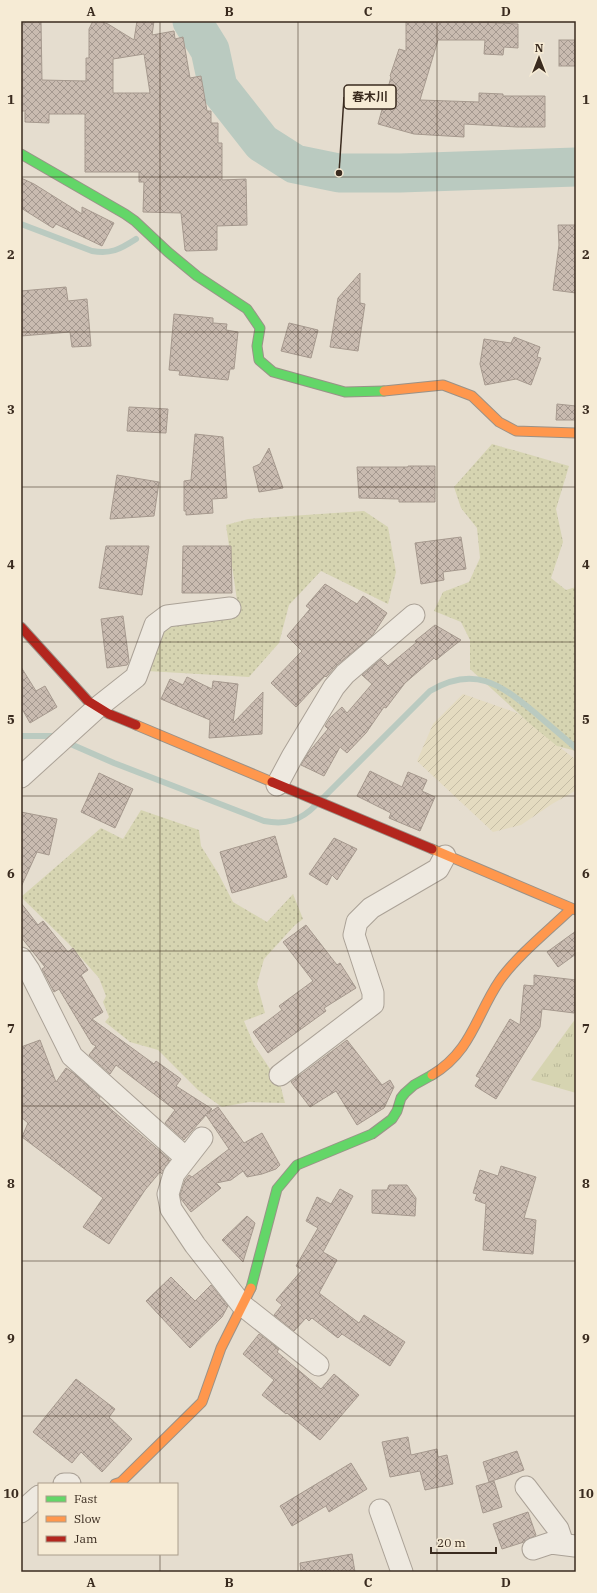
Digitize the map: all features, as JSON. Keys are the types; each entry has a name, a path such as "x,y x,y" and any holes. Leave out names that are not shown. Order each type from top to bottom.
{"street":[{"path":"21,154 125,214 197,276 247,309 260,328 257,346 259,360 273,372 345,392 393,391 443,385 472,396 499,422 516,431 576,434"},
{"path":"21,777 98,708 136,677 155,624 168,616 230,608"},
{"path":"277,785 334,687 345,674 414,615"},
{"path":"21,627 88,701 127,723 574,909 511,967 500,981 467,1042 461,1050 438,1070 409,1089 401,1098 400,1106 380,1130 297,1165 287,1175 277,1189 250,1290 221,1348 202,1402 121,1482 118,1483"},
{"path":"280,1075 372,1004 373,993 354,935 356,922 371,908 438,869 446,856"},
{"path":"21,958 29,970 72,1056 186,1158"},
{"path":"202,1138 174,1174 168,1194 170,1209 195,1245 242,1305 318,1365"},
{"path":"526,1487 570,1545"},
{"path":"21,1512 38,1497"},
{"path":"380,1510 402,1572"},
{"path":"533,1550 551,1543 570,1545"}],"shaded area":[{"path":"463,694 517,713 576,760 575,791 552,804 521,825 493,832 417,761 433,724"}],"green space":[{"path":"492,444 569,466 556,509 563,542 551,578 566,590 576,587 576,751 557,746 529,723 470,669 470,640 461,622 434,611 443,592 469,582 480,558 477,528 461,508 454,487"},
{"path":"364,511 388,527 396,572 388,604 321,571 289,605 279,643 249,677 147,671 161,627 239,614 226,525 248,519"},
{"path":"141,810 199,830 201,846 218,873 233,902 267,922 293,894 303,919 295,925 264,959 257,984 265,1013 244,1021 254,1045 280,1084 285,1103 249,1102 222,1107 198,1090 158,1050 130,1042 105,1022 109,1017 103,1002 106,996 99,978 68,943 21,897 101,828 123,839"},
{"path":"576,1018 576,1093 531,1080"}],"building":[{"path":"21,21 41,21 42,80 86,81 86,58 89,58 89,29 93,21 108,24 134,40 137,21 154,21 152,35 174,31 175,39 183,37 190,78 201,76 207,111 211,111 211,123 218,123 218,143 222,143 222,180 246,179 247,225 217,226 217,250 186,251 181,213 143,212 144,182 139,182 139,172 85,172 85,114 49,114 49,123 25,122 25,111 21,111","holes":["144,54 150,93 113,93 113,59"]},
{"path":"406,21 482,21 518,24 518,48 504,47 503,55 484,54 485,40 438,40 420,100 479,102 479,93 503,94 503,96 545,96 545,127 464,124 464,137 414,134 378,124 391,77 390,76 399,49 406,51"},
{"path":"559,40 576,40 576,66 559,66"},
{"path":"21,178 34,184 82,214 82,207 114,223 102,246 56,224 53,228 21,208"},
{"path":"558,225 576,225 576,293 553,290 559,245"},
{"path":"360,273 360,303 365,304 358,351 330,347 338,298"},
{"path":"66,287 68,301 87,299 91,346 72,347 70,332 21,336 21,291"},
{"path":"174,314 213,318 213,323 227,324 226,330 238,332 234,369 230,369 228,380 179,375 180,371 169,370"},
{"path":"289,323 318,330 311,358 281,351"},
{"path":"514,337 540,347 537,357 541,358 531,385 516,379 485,385 480,364 484,339 511,343"},
{"path":"557,404 576,406 576,420 556,420"},
{"path":"129,407 168,409 166,433 127,431"},
{"path":"195,434 223,437 227,498 212,499 213,513 186,515 186,511 184,511 184,481 191,480"},
{"path":"269,448 283,488 259,492 253,467 260,464"},
{"path":"435,466 435,502 399,502 399,499 359,498 357,467"},
{"path":"117,475 159,482 154,516 110,519"},
{"path":"461,537 466,569 443,572 444,580 421,584 415,543"},
{"path":"106,546 149,546 142,595 99,588"},
{"path":"183,546 231,546 232,593 182,593"},
{"path":"325,584 357,604 363,596 387,613 372,636 337,665 326,677 325,676 296,707 271,683 302,651 287,636 310,609 306,606"},
{"path":"123,616 129,661 127,665 107,668 101,619"},
{"path":"435,625 461,640 436,660 434,658 405,683 386,708 384,707 366,733 347,753 340,747 324,776 301,765 308,753 328,729 325,726 330,718 342,707 347,713 372,684 362,675 381,659 388,666"},
{"path":"21,667 36,691 45,686 57,707 30,723 21,707"},
{"path":"187,677 212,689 213,681 238,684 233,723 263,692 262,734 209,738 210,720 161,699 170,679 183,685"},
{"path":"370,771 402,787 408,772 427,780 422,791 435,797 420,831 389,818 391,813 357,796"},
{"path":"99,773 133,789 115,828 81,812"},
{"path":"21,812 57,819 49,855 37,852 21,887"},
{"path":"275,836 287,877 232,893 220,852"},
{"path":"334,838 357,849 337,880 332,875 327,885 309,874"},
{"path":"21,903 38,925 43,921 68,952 73,948 88,970 81,975 103,1012 92,1019 154,1064 156,1061 181,1079 176,1086 212,1109 207,1114 218,1107 244,1143 262,1133 280,1165 276,1169 247,1177 243,1171 231,1180 216,1183 221,1188 191,1212 181,1199 180,1195 185,1180 189,1175 192,1177 229,1149 206,1115 184,1140 165,1123 175,1110 116,1065 110,1074 89,1055 96,1046 92,1044 59,989 54,992 42,969 45,967 21,937"},
{"path":"306,925 337,965 340,963 356,988 324,1008 326,1011 268,1053 253,1032 282,1010 279,1006 313,981 283,942"},
{"path":"576,931 576,954 558,967 547,952"},
{"path":"534,975 576,980 574,1013 542,1009 540,1027 496,1099 475,1086 480,1078 476,1076 510,1019 520,1025 524,985 534,986"},
{"path":"40,1040 56,1082 66,1068 100,1097 99,1099 169,1159 167,1161 170,1160 162,1174 160,1172 145,1190 109,1244 83,1227 103,1198 22,1137 28,1123 21,1117 21,1047"},
{"path":"347,1040 382,1085 390,1080 394,1087 384,1108 357,1125 336,1091 310,1107 291,1082"},
{"path":"501,1166 536,1177 524,1218 536,1220 533,1254 483,1250 486,1204 475,1200 477,1194 473,1193 480,1170 498,1176"},
{"path":"389,1185 407,1185 416,1198 415,1216 372,1213 372,1190 387,1190"},
{"path":"340,1189 353,1196 323,1252 337,1260 319,1293 359,1323 364,1315 405,1342 390,1366 342,1334 338,1338 312,1318 309,1321 306,1318 294,1331 274,1315 282,1305 276,1300 302,1270 296,1266 318,1228 306,1221 317,1197 331,1204"},
{"path":"247,1216 255,1223 243,1262 222,1240"},
{"path":"171,1277 195,1301 211,1285 228,1306 222,1317 190,1348 146,1301"},
{"path":"259,1334 279,1349 277,1352 321,1389 334,1374 359,1395 320,1440 262,1395 274,1380 243,1354"},
{"path":"76,1379 115,1409 109,1417 132,1439 102,1472 81,1452 72,1463 33,1432"},
{"path":"408,1437 411,1455 437,1449 438,1457 447,1455 453,1484 425,1490 420,1471 390,1477 382,1442"},
{"path":"517,1451 524,1470 489,1482 483,1462"},
{"path":"351,1463 367,1489 329,1512 326,1506 292,1526 280,1506"},
{"path":"494,1481 502,1507 483,1513 476,1486"},
{"path":"528,1512 536,1535 524,1542 502,1549 493,1524"},
{"path":"352,1554 355,1572 301,1572 300,1563"}],"waterway":[{"path":"192,21 210,50 218,87 262,143 295,164 339,173 400,173 576,167"},
{"path":"21,224 92,251 104,252 115,250 136,239"},
{"path":"322,799 430,691 446,683 460,679 486,681 510,693 576,748"},
{"path":"21,736 52,736 57,738"},
{"path":"66,742 114,763 264,821 286,822 304,815 316,805"}],"traffic: fast":[{"path":"21,154 125,214 135,221 168,252 197,276 247,309 260,328 257,346 259,360 273,372 345,392 384,391"},
{"path":"251,1288 277,1189 297,1165 372,1134 392,1119 397,1111 401,1098 405,1093 414,1085 432,1075"}],"traffic: slow":[{"path":"384,391 443,385 472,396 499,422 516,431 576,433"},
{"path":"136,725 272,782"},
{"path":"432,849 576,910"},
{"path":"432,1075 456,1055 465,1044 492,993 507,971 571,909"},
{"path":"118,1483 121,1482 202,1402 221,1348 251,1288"}],"traffic: jam":[{"path":"21,627 88,701 109,714 136,725"},
{"path":"272,782 432,849"}],"place":[{"name":"春木川","path":"339,173"}]}
